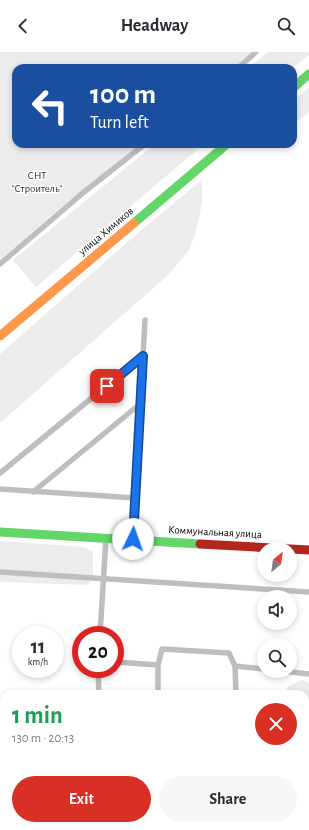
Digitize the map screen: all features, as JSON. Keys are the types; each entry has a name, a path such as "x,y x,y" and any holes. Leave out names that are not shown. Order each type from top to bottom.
{"main road":[{"path":"297,84 309,74"},
{"name":"улица Химиков","path":"0,336 222,148"},
{"name":"Коммунальная улица","path":"0,532 309,550"}],"lane":[{"path":"242,64 256,52"},
{"path":"0,264 84,192 140,148"},
{"path":"133,539 145,320"},
{"path":"0,473 143,356"},
{"path":"33,492 140,404"},
{"path":"0,489 135,498"},
{"path":"100,626 106,538"},
{"path":"0,572 309,592"},
{"path":"158,690 158,665 162,649 229,653 235,666 236,690"},
{"path":"124,663 158,665"},
{"path":"235,666 257,668"},
{"path":"297,673 309,674"},
{"path":"98,678 99,690"}],"green space":[{"name":"СНТ \"Строитель\"","path":"0,52 259,52 244,64 12,64 12,148 137,148 59,209 0,260"},
{"path":"268,52 309,52 309,55 297,65 254,64"},
{"path":"309,87 309,112 297,122 297,98"},
{"path":"150,148 199,148 36,287 13,260"},
{"path":"202,180 202,203 196,231 189,250 168,275 0,423 0,354 139,232"},
{"path":"0,541 84,547 93,552 93,574 88,585 0,582"},
{"path":"302,680 309,683 309,690 287,690 287,687"}],"traffic: fast":[{"path":"297,84 309,74"},
{"path":"134,223 222,148"},
{"path":"0,532 200,544"}],"traffic: slow":[{"path":"0,336 134,223"}],"traffic: jam":[{"path":"200,544 309,550"}],"route":[{"path":"107,386 143,356 133,539"}]}
